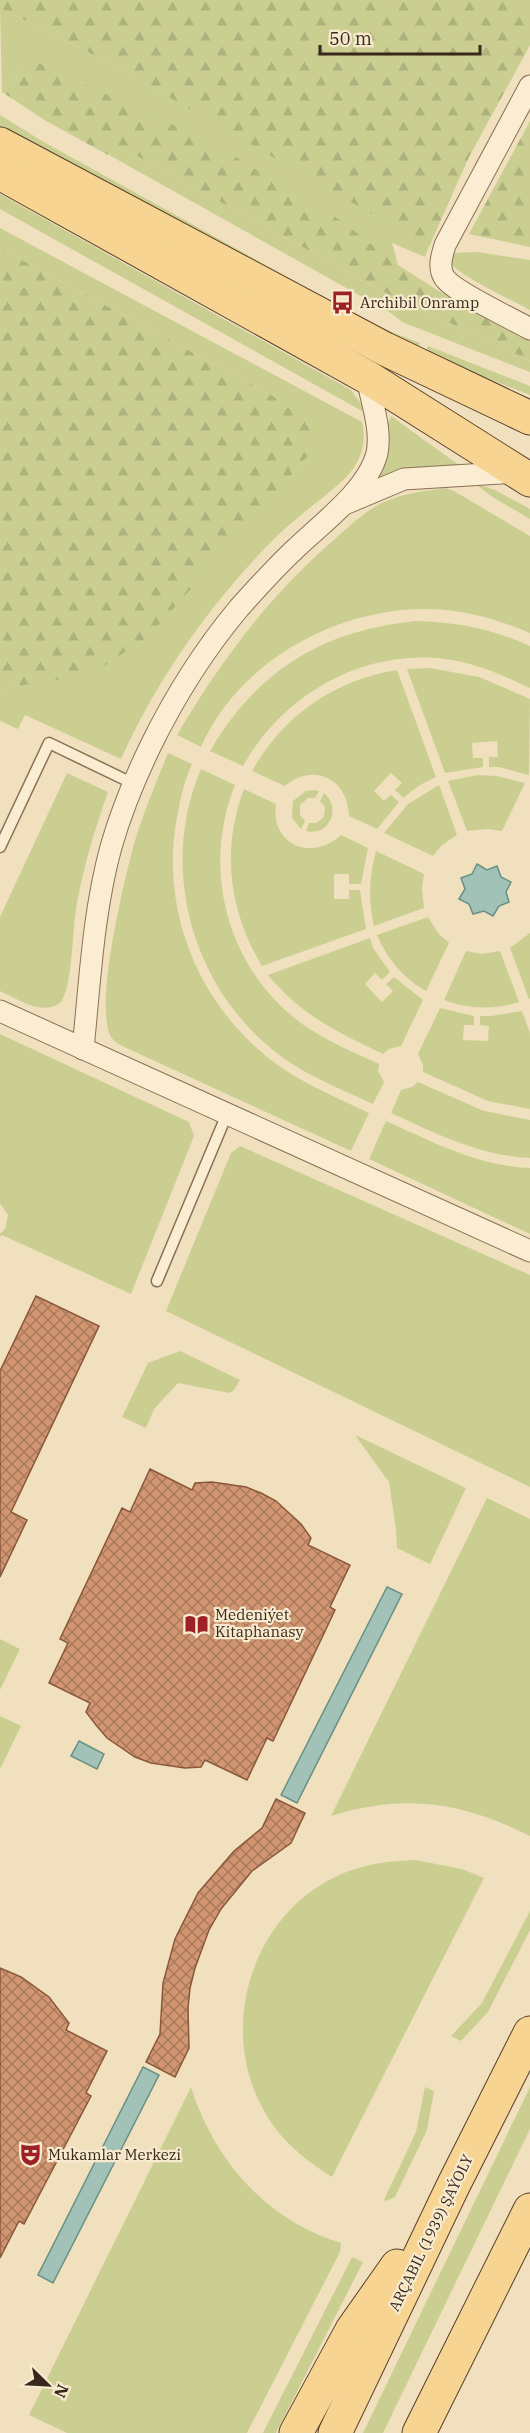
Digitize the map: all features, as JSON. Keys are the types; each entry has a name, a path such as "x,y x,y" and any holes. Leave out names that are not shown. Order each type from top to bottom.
{"main road":[{"path":"0,144 385,349 530,418"},
{"path":"0,173 367,377 524,476"},
{"name":"ARÇABIL (1939) ŞAÝOLY","path":"334,2433 453,2186 530,2033"},
{"path":"296,2433 352,2330 453,2186"},
{"path":"419,2433 529,2212"},
{"path":"444,2433 529,2212"}],"street":[{"path":"530,86 445,245 440,262 444,277 455,287 530,328"},
{"path":"83,1049 94,932 102,888 111,846 134,784 174,700 203,655 240,608 290,553 341,506 369,472 376,455 379,435 367,377"},
{"path":"341,506 404,479 524,476"},
{"path":"0,1011 530,1251"}],"lane":[{"path":"0,847 49,743 134,784"},
{"path":"157,1281 227,1114"}],"green space":[{"path":"0,0 530,0 530,45 469,157 429,247 104,60 0,8"},
{"path":"0,8 104,60 429,246 425,257 392,243 398,265 370,244 22,64 2,92"},
{"path":"22,64 41,64 212,143 340,220 398,265 437,290 530,340 530,361 388,294 126,150 114,149 108,155 46,121 2,92"},
{"path":"0,115 42,141 376,326 420,343 417,351 37,149 0,127"},
{"path":"530,121 530,247 469,234"},
{"path":"114,148 126,150 388,294 530,361 530,372 402,322 391,313 109,155"},
{"path":"0,194 351,390 364,408 362,411 0,209"},
{"path":"0,228 362,422 364,440 360,456 352,471 277,536 209,613 152,698 121,759 25,715 18,729 0,721 0,689 33,683 254,516 308,456 273,396 0,248"},
{"path":"0,248 273,396 311,423 308,456 149,636 92,674 0,689"},
{"path":"477,252 530,260 530,310 463,274 449,261 452,253"},
{"path":"428,346 530,386 530,395 425,354"},
{"path":"391,416 463,468 364,488"},
{"path":"474,483 495,490 530,509 530,519 494,498"},
{"path":"445,488 454,491 530,536 530,633 489,618 446,610 409,610 372,615 336,625 302,641 271,661 243,686 219,715 201,747 177,735 226,659 264,611 305,566 352,524 378,505 394,498"},
{"path":"416,621 474,628 502,635 530,646 530,688 467,663 425,658 393,660 363,667 334,679 306,695 261,739 243,766 210,751 249,698 296,659 352,634"},
{"path":"430,668 479,677 530,699 529,775 499,767 489,767 489,757 498,757 497,741 472,743 473,758 483,758 483,767 445,773 407,669"},
{"path":"397,670 436,777 420,785 403,798 395,790 402,783 391,773 374,791 384,801 391,795 399,802 377,829 349,816 343,792 328,778 307,775 285,786 252,771 279,733 312,704 352,682"},
{"path":"168,753 192,764 178,812 173,846 174,880 179,914 188,946 202,977 219,1006 266,1056 303,1081 369,1113 351,1151 120,1045 110,1035 106,1019 106,996 118,912 138,832"},
{"path":"201,769 235,785 225,816 221,847 221,878 226,909 235,938 249,966 268,992 301,1023 333,1042 379,1064 378,1071 384,1082 373,1104 308,1073 273,1050 245,1023 221,992 203,958 190,921 184,883 183,845 189,806"},
{"path":"67,773 108,792 90,847 80,889 65,994 61,1002 46,1008 30,1005 0,991 0,917"},
{"path":"478,775 497,776 525,783 502,831 487,829 467,831 448,781"},
{"path":"439,785 457,835 442,845 433,856 384,833 408,804"},
{"path":"244,789 276,804 276,818 280,830 286,839 295,845 306,848 318,847 330,843 341,835 368,848 361,884 349,884 349,874 334,874 334,899 349,899 349,890 360,890 366,929 262,966 242,924 232,880 232,835"},
{"path":"306,791 319,791 315,798 308,798 300,805 300,815 305,821 301,829 292,818 293,801"},
{"path":"324,793 332,806 330,820 321,830 306,831 309,823 316,823 324,817 325,807 320,801"},
{"path":"376,851 424,874 422,888 424,908 374,926 370,888"},
{"path":"428,917 438,933 449,943 426,991 410,981 397,967 377,935"},
{"path":"530,933 530,998 529,999 510,948"},
{"path":"370,938 373,948 390,972 382,980 375,973 365,984 382,1002 393,991 386,984 394,977 423,1000 401,1046 389,1049 383,1054 335,1030 307,1012 268,975"},
{"path":"466,951 481,954 500,951 519,1002 481,1007 444,1000"},
{"path":"440,1008 474,1016 474,1025 464,1025 463,1040 488,1041 489,1026 480,1025 480,1016 522,1011 530,1033 530,1109 488,1101 423,1072 423,1065 418,1054"},
{"path":"0,1034 189,1122 194,1136 131,1294 2,1235 0,1237 5,1229 8,1215 0,1203"},
{"path":"418,1082 484,1111 530,1120 530,1158 493,1153 476,1148 441,1136 391,1113 401,1090 412,1087"},
{"path":"386,1121 474,1158 530,1168 530,1234 369,1159"},
{"path":"240,1146 530,1275 530,1487 166,1311 231,1153"},
{"path":"180,1351 240,1380 234,1390 229,1393 178,1383 154,1409 146,1428 122,1417 148,1363"},
{"path":"355,1435 466,1488 430,1564 397,1548 389,1482"},
{"path":"487,1498 530,1519 530,1836 481,1815 433,1805 409,1803 384,1805 331,1816"},
{"path":"0,1639 20,1649 0,1690"},
{"path":"0,1716 21,1726 0,1769"},
{"path":"415,1860 462,1869 484,1878 332,2177 294,2148 264,2111 249,2074 243,2036 246,1998 257,1961 275,1928 300,1900 332,1878 370,1865"},
{"path":"530,1911 530,1930 488,2012 461,2041 451,2036 482,2003"},
{"path":"191,2087 214,2139 246,2184 289,2219 314,2233 341,2243 340,2252 247,2433 67,2433 29,2415"},
{"path":"425,2087 434,2091 427,2130 395,2197 386,2201 384,2200 416,2132"},
{"path":"530,2087 530,2129 383,2433 363,2433"},
{"path":"352,2257 363,2262 276,2433 263,2433"}],"water":[{"path":"477,864 487,870 497,866 501,877 511,882 506,892 509,902 499,906 493,916 484,911 473,914 469,904 459,899 465,889 461,878 472,874"},
{"path":"387,1587 402,1594 297,1803 281,1795"},
{"path":"79,1741 104,1754 97,1769 71,1756"},
{"path":"143,2067 159,2075 53,2283 38,2275"}],"building":[{"path":"36,1296 99,1326 11,1512 27,1520 0,1577 0,1371"},
{"name":"Medeniýet Kitaphanasy","path":"150,1469 192,1490 195,1483 212,1482 246,1487 261,1493 276,1501 301,1524 311,1538 308,1545 350,1565 330,1607 335,1610 273,1741 267,1738 247,1780 205,1760 201,1767 185,1768 151,1763 135,1757 107,1738 96,1725 86,1712 90,1703 49,1683 68,1643 60,1639 122,1508 130,1512"},
{"path":"276,1799 305,1813 291,1843 252,1871 221,1909 209,1930 190,1988 189,2048 175,2077 146,2062 160,2034 163,1983 175,1939 198,1893 234,1851 262,1828"},
{"name":"Mukamlar Merkezi","path":"0,1968 21,1977 49,1997 69,2023 66,2030 107,2051 86,2093 91,2096 24,2224 19,2221 0,2258"}],"place":[{"name":"Archibil Onramp","path":"342,303"},
{"name":"Medeniýet Kitaphanasy","path":"197,1624"},
{"name":"Mukamlar Merkezi","path":"30,2155"}]}
